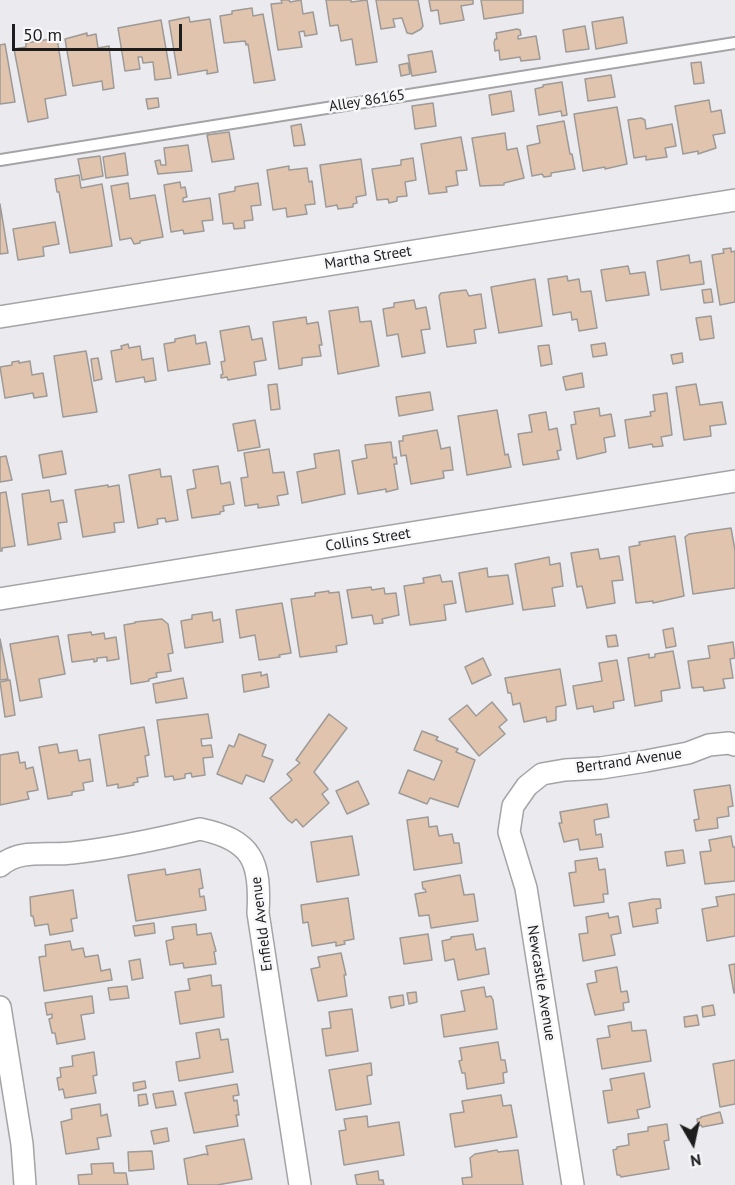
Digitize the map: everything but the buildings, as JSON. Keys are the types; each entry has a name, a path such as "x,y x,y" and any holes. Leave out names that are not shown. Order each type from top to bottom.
{"street":[{"name":"Martha Street","path":"0,317 735,200"},
{"name":"Collins Street","path":"0,599 735,481"},
{"name":"Bertrand Avenue","path":"527,786 542,774 635,763 688,753 709,745 729,743 735,745"},
{"name":"Newcastle Avenue","path":"527,786 513,807 509,832 526,888 573,1185"},
{"name":"Enfield Avenue","path":"0,866 7,860 30,854 70,854 200,829 222,833 242,844 254,861 260,888 258,913 300,1185"},
{"path":"0,1006 22,1144 25,1185"}],"lane":[{"name":"Alley 86165","path":"0,160 735,43"}]}
